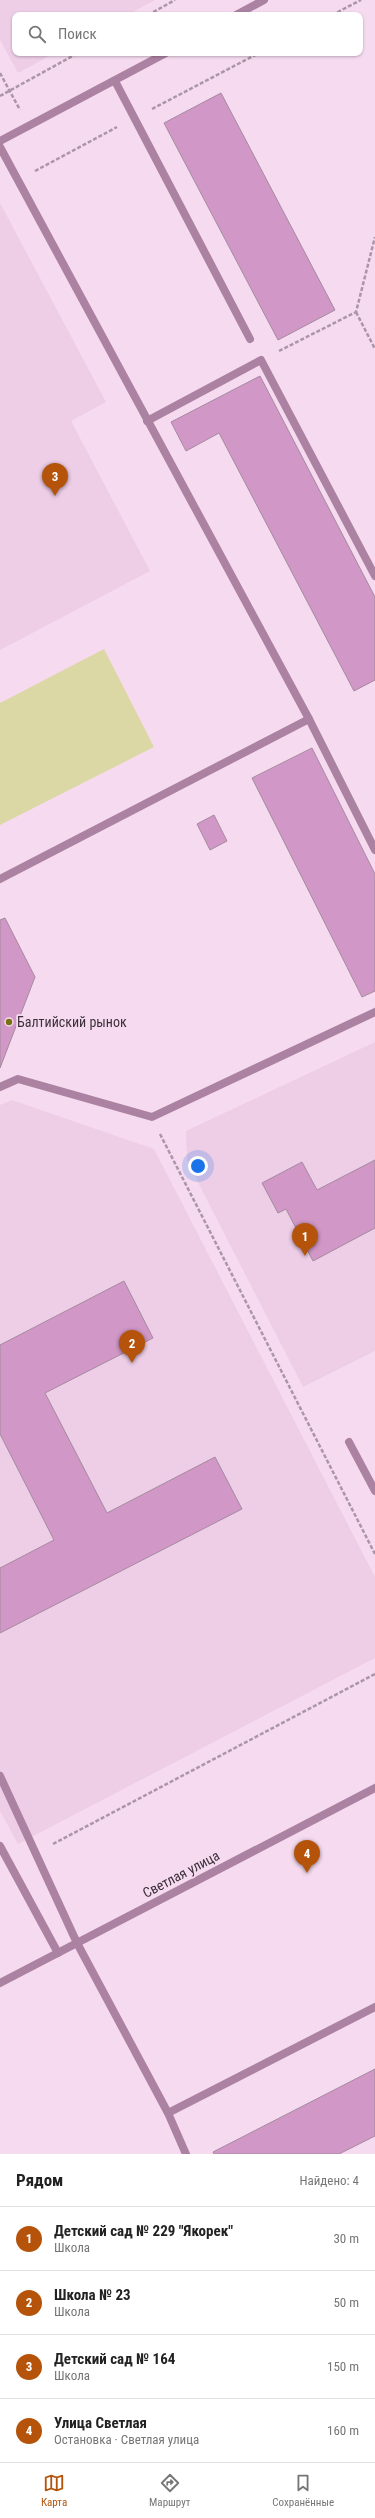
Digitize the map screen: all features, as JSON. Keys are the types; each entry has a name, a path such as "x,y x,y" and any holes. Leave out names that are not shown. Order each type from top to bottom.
{"street":[{"path":"242,12 264,0"},
{"path":"0,141 160,56"},
{"path":"114,81 250,339"},
{"path":"0,147 309,719 375,850"},
{"path":"147,421 261,360 375,576"},
{"path":"0,879 309,719"},
{"path":"0,1088 18,1079 152,1118 375,1012"},
{"path":"349,1442 375,1491"},
{"path":"0,1776 37,1852 77,1943 168,2113 186,2154"},
{"name":"Светлая улица","path":"0,1983 375,1788"},
{"path":"0,1846 58,1953"},
{"path":"168,2113 375,2007"}],"path":[{"path":"153,12 175,0"},
{"path":"338,12 361,0"},
{"path":"0,96 73,56"},
{"path":"0,73 29,126"},
{"path":"375,238 356,312 375,349"},
{"path":"261,360 356,312"},
{"path":"152,1118 375,1554"},
{"path":"37,1852 375,1674"}],"shaded area":[{"path":"0,0 155,0 133,12 12,12 12,56 49,56 18,73 0,40"},
{"path":"0,203 106,402 71,421 150,571 0,650"},
{"path":"104,649 154,747 0,825 0,703"},
{"path":"375,1042 375,1351 303,1387 187,1161 186,1131"},
{"path":"12,1100 154,1149 375,1577 375,1658 18,1844 0,1811 0,1105"}],"building":[{"path":"221,93 335,310 278,340 164,123"},
{"path":"260,376 375,597 375,680 354,691 219,433 186,451 171,422"},
{"path":"312,748 375,874 375,991 362,997 252,778"},
{"path":"214,815 227,841 210,850 197,824"},
{"name":"Балтийский рынок","path":"5,918 35,977 0,1068 0,920"},
{"path":"375,1160 375,1228 313,1261 286,1209 278,1213 262,1183 302,1162 317,1190"},
{"path":"124,1281 153,1338 45,1393 107,1513 215,1457 242,1509 0,1633 0,1568 54,1540 0,1434 0,1345"},
{"path":"375,2069 375,2136 339,2154 214,2154 213,2152"}],"place":[{"name":"Детский сад № 164","path":"55,496"},
{"name":"Балтийский рынок","path":"9,1022"},
{"name":"Детский сад № 229 \"Якорек\"","path":"305,1256"},
{"name":"Школа № 23","path":"132,1363"},
{"name":"Улица Светлая","path":"307,1873"}]}
